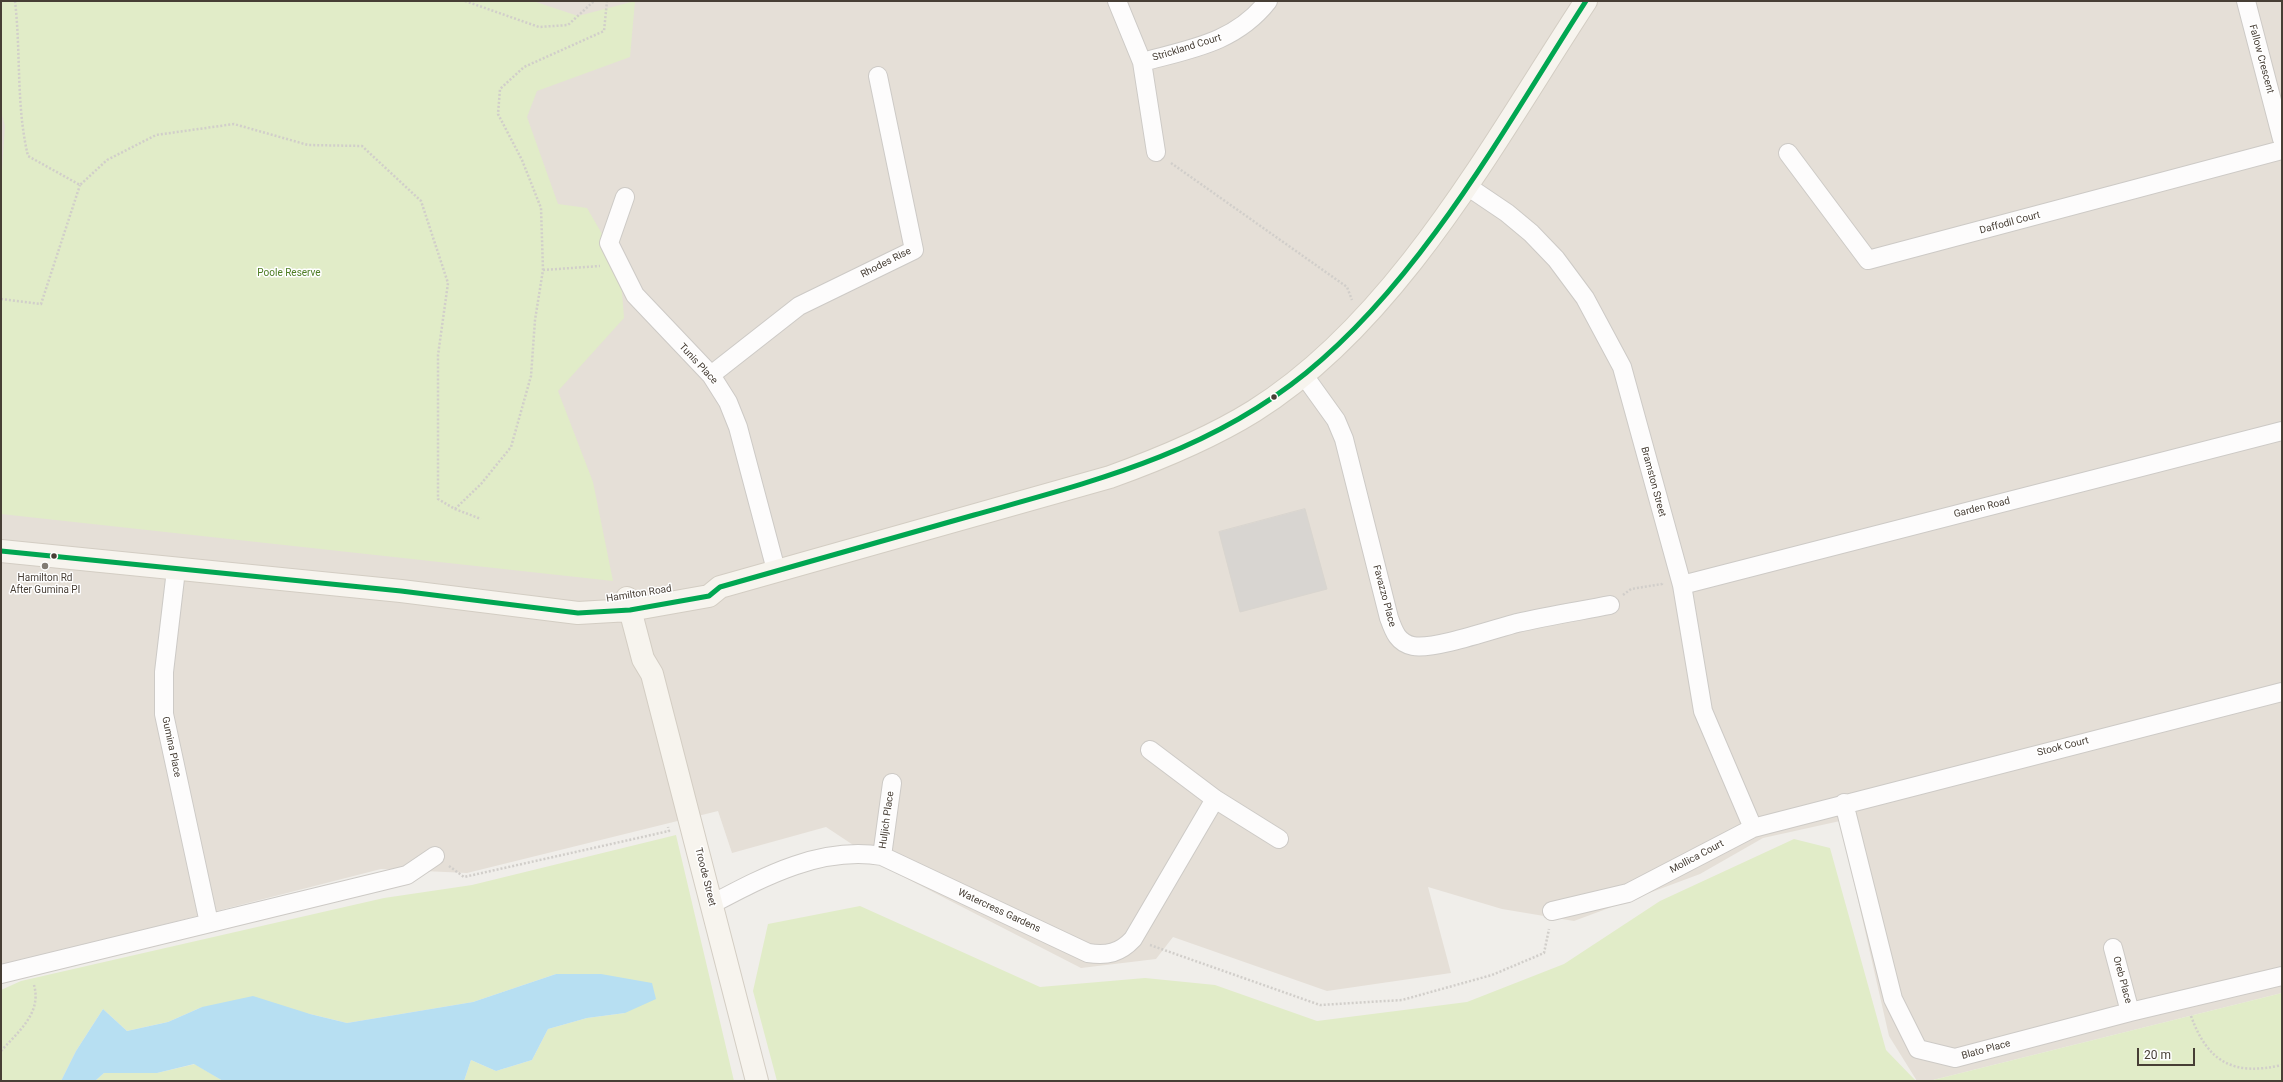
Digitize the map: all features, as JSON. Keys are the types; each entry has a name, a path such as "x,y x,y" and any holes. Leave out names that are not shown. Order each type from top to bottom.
{"main road":[{"name":"Hamilton Road","path":"1,551 176,570 401,591 559,609 578,613 636,603 706,582 720,587 1110,477 1152,462 1226,427 1256,410 1303,374 1362,320 1428,240 1467,186 1586,1"},
{"name":"Troode Street","path":"636,603 643,659 652,674 757,1081"}],"street":[{"name":"Strickland Court","path":"1117,1 1142,62 1156,152"},
{"name":"Strickland Court","path":"1142,62 1192,48 1234,32 1248,22 1268,1"},
{"name":"Fallow Crescent","path":"2246,1 2282,139"},
{"name":"Rhodes Rise","path":"711,375 799,306 914,250 878,76"},
{"name":"Daffodil Court","path":"1788,153 1868,260 2282,150"},
{"name":"Bramston Street","path":"1467,186 1507,213 1531,233 1556,259 1585,298 1602,327 1622,367 1682,585 1703,711 1753,828"},
{"name":"Tunis Place","path":"625,197 609,242 635,296 711,375 728,402 738,427 776,570"},
{"name":"Favazzo Place","path":"1303,374 1336,420 1344,439 1389,618 1395,634 1400,641 1412,646 1434,645 1554,615 1610,605"},
{"name":"Garden Road","path":"1682,585 2282,431"},
{"name":"Gumina Place","path":"176,570 164,672 164,714 209,923"},
{"name":"Stook Court","path":"1844,803 2282,692"},
{"path":"1150,750 1214,798 1279,839"},
{"name":"Huljich Place","path":"882,856 892,783"},
{"name":"Watercress Gardens","path":"712,904 806,861 837,854 861,852 882,856 1088,953 1099,955 1113,953 1124,948 1133,939 1214,798"},
{"name":"Mollica Court","path":"1552,912 1628,893 1753,828 1844,803"},
{"name":"Blato Place","path":"1844,803 1893,999 1918,1049 1955,1058 2130,1012 2282,976"},
{"path":"1,974 407,875 435,856"},
{"name":"Oreb Place","path":"2113,948 2130,1012"}],"path":[{"path":"15,1 21,85 21,128 28,156 80,185"},
{"path":"465,1 539,27 568,25 594,1"},
{"path":"455,510 481,484 511,447 531,376 535,320 543,270 541,208 522,160 498,114 500,89 524,68 604,31 607,1"},
{"path":"1,299 41,304 80,185 107,160 156,135 234,124 308,145 362,146 421,201 448,283 438,355 438,499 455,510 481,519"},
{"path":"1156,152 1347,287 1354,307"},
{"path":"543,270 620,265"},
{"path":"1610,605 1631,589 1662,584 1661,577"},
{"path":"435,856 464,878 669,831 668,824"},
{"path":"1133,939 1320,1005 1402,1000 1492,975 1544,953 1552,912"},
{"path":"1,1051 28,1022 37,995 29,968"},
{"path":"2184,999 2196,1029 2216,1057 2241,1069 2282,1065"}],"shaded area":[{"path":"1,1 2282,1 2282,993 1929,1081 1917,1081 1889,1036 1840,821 1763,838 1700,874 1574,921 1502,909 1428,887 1451,973 1327,991 1173,937 1156,959 1081,968 894,872 826,827 732,853 718,811 467,873 381,869 17,962 1,970"}],"green space":[{"name":"Poole Reserve","path":"1,1 533,1 578,16 635,1 630,57 537,91 527,117 558,204 587,208 620,265 624,318 558,391 593,482 613,581 1,514 1,184 5,126 1,111"},
{"path":"676,835 734,1081 464,1081 471,1060 496,1071 532,1060 548,1029 587,1018 625,1013 556,974 473,1002 347,1023 310,1014 202,1007 168,1022 127,1031 103,1009 76,1051 61,1081 1,1081 1,990 21,981 384,898 472,885"},
{"path":"1794,839 1830,848 1886,1050 1916,1081 777,1081 753,991 768,924 860,906 1040,987 1145,978 1215,985 1317,1021 1467,1002 1564,964 1660,901"},
{"path":"2282,993 2282,1081 1929,1081"},
{"path":"195,1064 223,1081 95,1081 104,1073 157,1073"}],"water":[{"path":"556,974 601,974 652,983 656,999 625,1013 587,1018 548,1029 532,1060 496,1071 471,1060 464,1081 223,1081 194,1064 157,1073 104,1073 95,1081 61,1081 76,1051 103,1009 127,1031 168,1022 202,1007 253,996 310,1014 347,1023 473,1002"}],"building":[{"path":"1305,509 1327,589 1240,612 1219,532"}],"transit line":[{"path":"1,551 401,591 578,613 630,610 709,596 720,587 1062,490 1148,462 1189,445 1229,425 1268,401 1306,373 1348,335 1388,293 1425,247 1460,199 1586,1"}],"place":[{"name":"Hamilton Rd After Gumina Pl","path":"45,566"}]}
